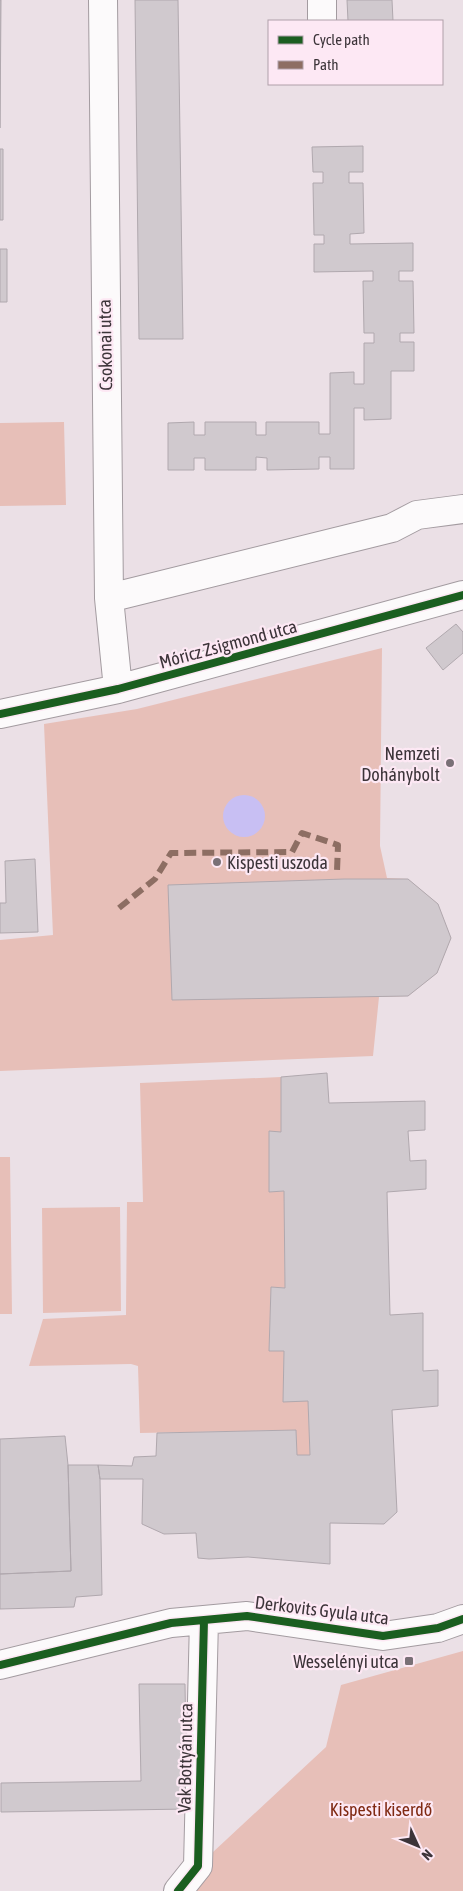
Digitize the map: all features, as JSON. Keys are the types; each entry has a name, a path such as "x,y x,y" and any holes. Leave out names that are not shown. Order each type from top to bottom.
{"street":[{"name":"Csokonai utca","path":"103,0 109,598 118,689"},
{"path":"322,0 322,20"},
{"path":"109,598 392,528 417,515 463,508"},
{"name":"Móricz Zsigmond utca","path":"0,714 118,689 463,595"},
{"name":"Derkovits Gyula utca","path":"0,1664 171,1623 247,1616 383,1636 438,1628 463,1619"},
{"name":"Vak Bottyán utca","path":"178,1891 198,1866 204,1620"}],"green space":[{"path":"64,422 66,505 0,506 0,423"},
{"name":"Kispesti uszoda","path":"382,648 380,846 387,878 408,879 438,904 451,938 437,973 408,996 379,997 373,1056 0,1071 0,940 53,935 44,724 137,709"},
{"path":"281,1077 281,1132 269,1132 269,1192 284,1191 285,1288 271,1287 269,1350 284,1351 283,1401 308,1401 310,1455 297,1455 296,1430 140,1433 138,1366 131,1364 29,1366 43,1319 126,1315 127,1202 143,1202 140,1083"},
{"path":"0,1157 10,1157 12,1314 0,1314"},
{"path":"120,1207 121,1311 43,1313 42,1208"},
{"name":"Kispesti kiserdő","path":"463,1651 463,1891 178,1891 198,1866 326,1747 341,1685"}],"shaded area":[{"path":"244,795 259,801 265,816 259,831 244,837 229,831 223,816 229,801"}],"building":[{"path":"0,0 1,0 0,128"},
{"path":"135,0 178,0 183,339 139,339"},
{"path":"347,0 392,0 393,20 348,20"},
{"path":"363,146 363,172 349,172 349,183 363,183 364,233 350,234 350,244 413,243 413,271 399,271 399,281 413,281 414,333 400,333 400,342 414,342 414,371 391,371 391,419 364,420 364,408 354,408 354,469 330,469 330,457 319,457 319,469 267,470 267,458 256,457 256,470 205,470 205,458 194,458 194,470 168,470 168,423 194,422 194,435 205,435 205,422 256,422 256,435 266,435 266,422 319,422 319,434 330,434 330,373 354,372 354,384 364,384 364,343 374,343 374,333 364,333 363,281 373,281 373,271 314,272 314,244 324,244 324,235 314,235 313,183 323,183 323,172 313,172 312,147"},
{"path":"0,149 3,149 3,220 0,220"},
{"path":"0,249 7,249 7,302 0,302"},
{"path":"456,624 463,632 463,653 443,670 426,648"},
{"path":"35,859 38,932 0,933 0,903 6,903 5,861"},
{"name":"Kispesti uszoda","path":"344,879 408,879 438,904 451,938 437,973 408,996 172,1000 168,885"},
{"path":"327,1073 329,1103 425,1101 425,1130 408,1131 410,1161 426,1160 426,1189 387,1192 390,1315 423,1313 423,1371 438,1370 438,1406 392,1410 397,1512 384,1524 330,1523 330,1564 248,1557 198,1558 196,1533 164,1534 142,1524 143,1479 100,1479 98,1465 132,1466 134,1457 156,1456 157,1433 296,1430 297,1455 310,1455 308,1401 283,1402 284,1351 269,1351 271,1287 285,1288 284,1191 269,1192 269,1131 281,1132 281,1077"},
{"path":"65,1436 68,1465 71,1571 0,1574 0,1439"},
{"path":"68,1465 98,1465 100,1479 102,1595 76,1597 74,1607 0,1609 0,1574 71,1571"},
{"path":"139,1684 185,1684 187,1809 1,1812 1,1783 141,1781"}],"marked path":[{"path":"119,908 155,879 171,853 292,852 302,833 338,845 337,871"}],"cycle path":[{"path":"0,714 118,689 463,595"},
{"path":"0,1665 171,1623 247,1616 383,1636 438,1628 463,1619"},
{"path":"178,1891 198,1866 204,1620"}],"place":[{"name":"Nemzeti Dohánybolt","path":"450,763"},
{"name":"Kispesti uszoda","path":"217,862"},
{"name":"Wesselényi utca","path":"409,1661"}]}
